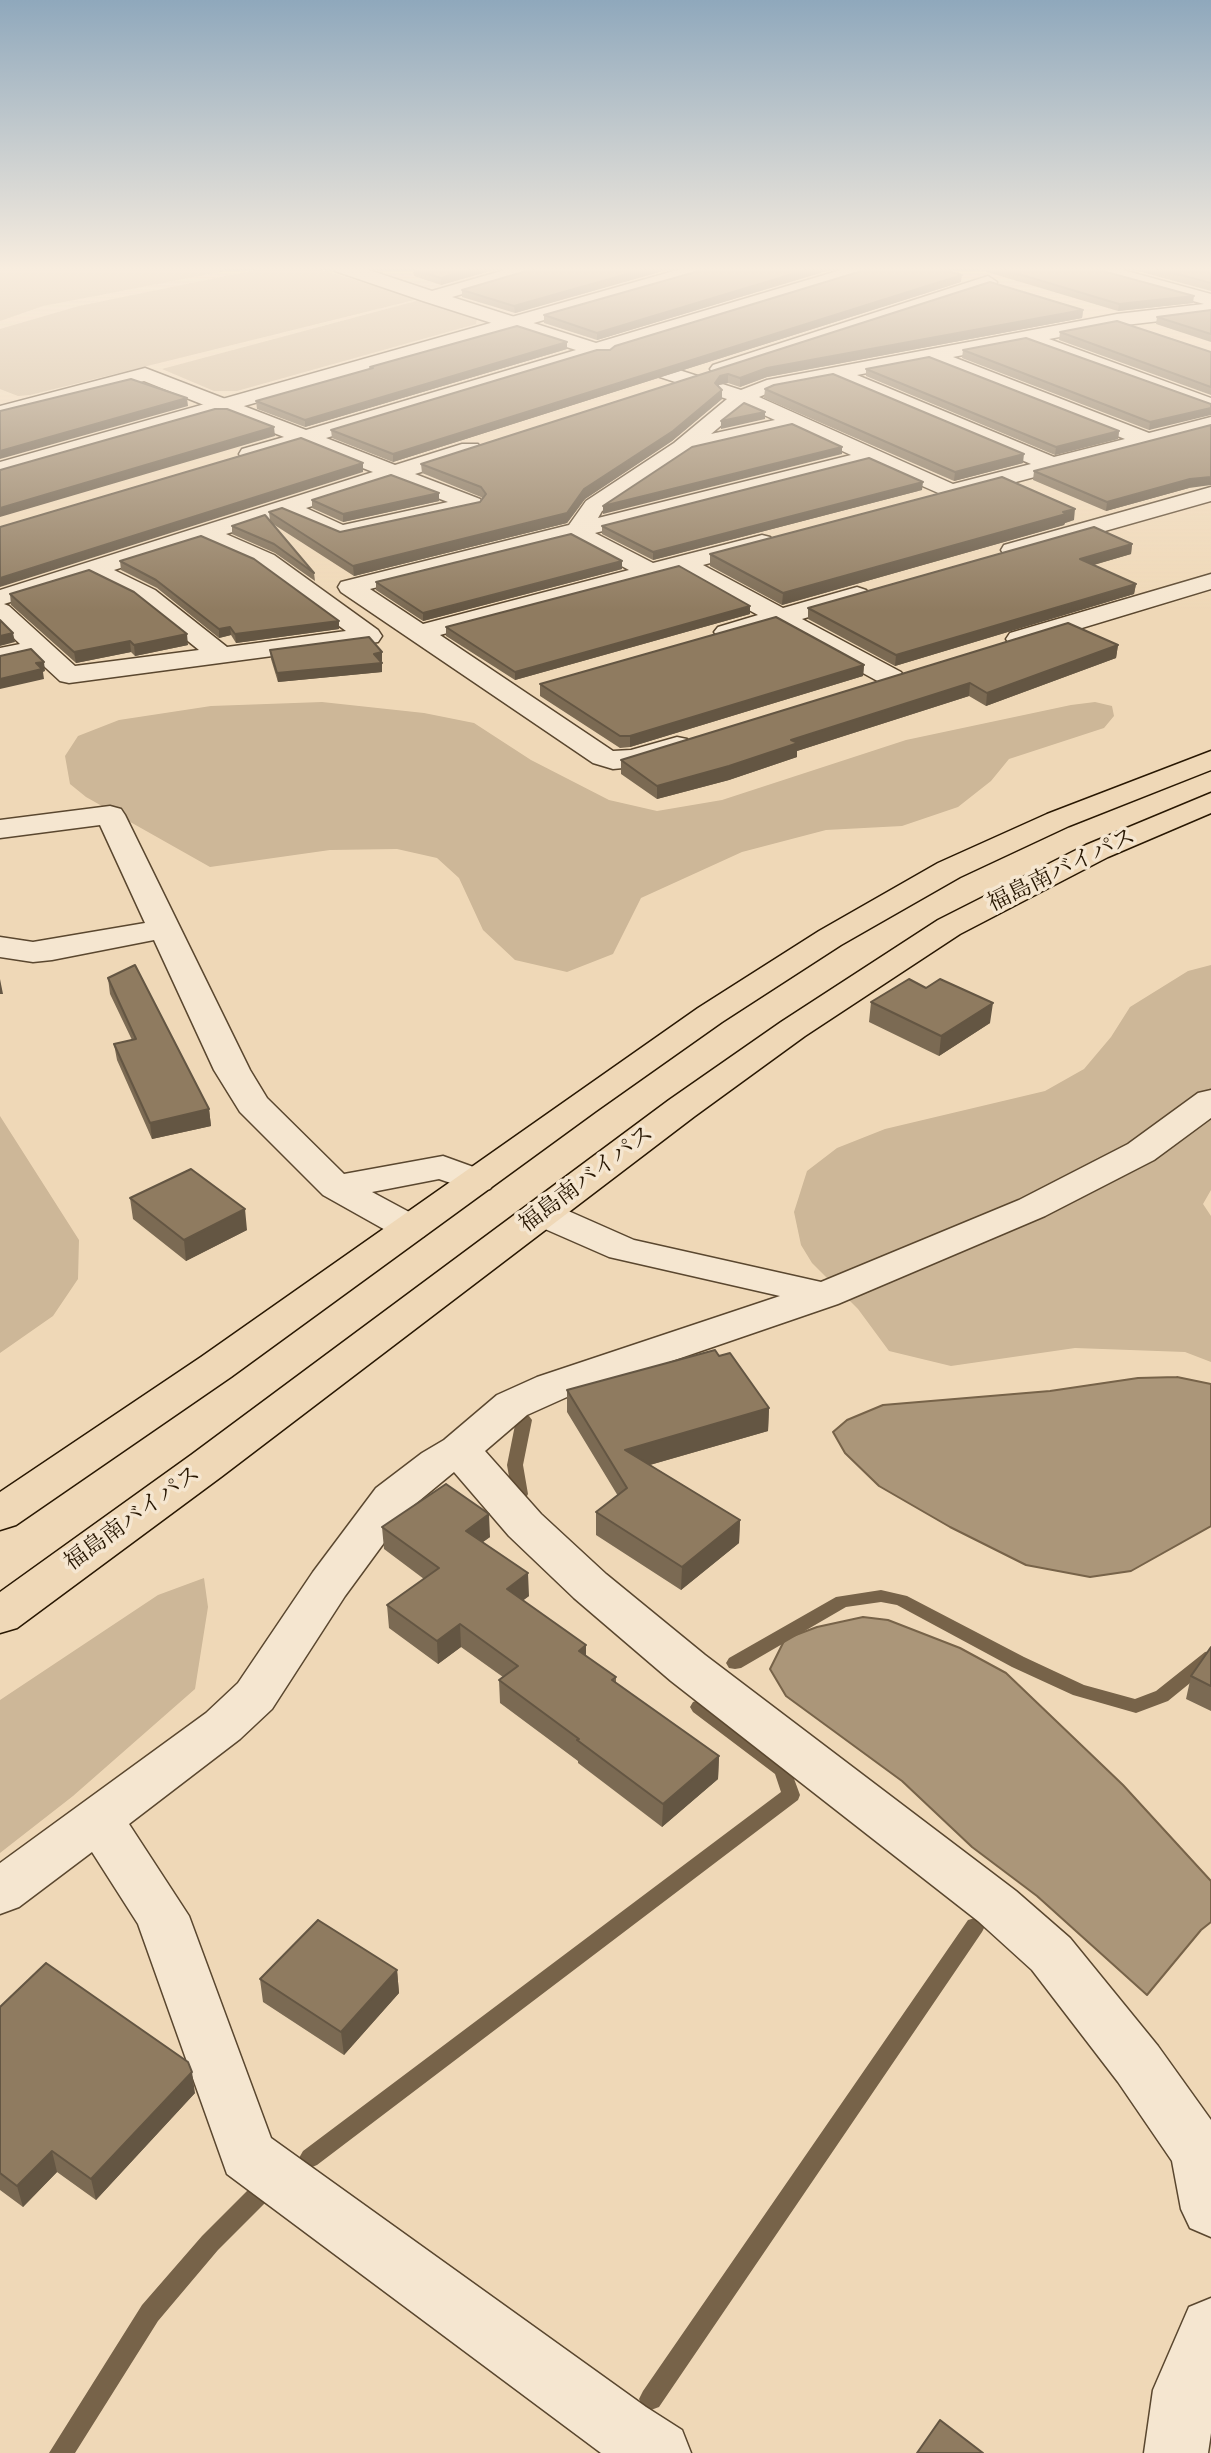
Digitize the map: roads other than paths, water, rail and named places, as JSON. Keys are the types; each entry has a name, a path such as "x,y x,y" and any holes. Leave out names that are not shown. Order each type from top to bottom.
{"highway":[{"name":"福島南バイパス","path":"0,1514 216,1367 583,1103 830,938 949,870 1058,820 1211,760"},
{"name":"福島南バイパス","path":"0,1616 216,1458 682,1108 793,1029 949,927 1097,851 1211,802"}],"street":[{"path":"5,407 110,381"},
{"path":"166,381 472,504 340,533 286,508"},
{"path":"0,469 305,381"},
{"path":"228,461 493,381"},
{"path":"648,392 680,381"},
{"path":"695,381 742,397 952,492"},
{"path":"576,532 594,506 682,448 742,397 767,386 793,381"},
{"path":"855,381 1053,465"},
{"path":"998,381 1148,440"},
{"path":"1148,381 1211,405"},
{"path":"682,448 795,422"},
{"path":"911,502 1211,423"},
{"path":"0,598 488,443"},
{"path":"698,738 634,758 613,760 603,757 351,587 872,456"},
{"path":"1003,478 1038,494"},
{"path":"990,557 1211,494"},
{"path":"1073,509 1107,523"},
{"path":"576,532 649,571"},
{"path":"0,611 69,675 369,636 265,560 205,534"},
{"path":"419,633 789,534"},
{"path":"681,563 892,678"},
{"path":"94,569 146,595 221,655"},
{"path":"998,646 1211,581"},
{"path":"704,638 886,587"},
{"path":"0,656 39,647"},
{"path":"853,690 919,670"},
{"path":"509,693 535,686"},
{"path":"0,829 110,815 232,1070 253,1104 336,1187 410,1228"},
{"path":"0,947 33,952 163,929"},
{"path":"0,1892 223,1726 255,1696 329,1584 392,1500 437,1463 459,1450 512,1405 552,1387 824,1295 1032,1208 1141,1152 1211,1101"},
{"path":"336,1187 443,1167 477,1181"},
{"path":"543,1214 623,1249 824,1295"},
{"path":"459,1450 526,1525 600,1595 688,1668 998,1906 1051,1954 1205,2144 1211,2209"},
{"path":"99,1820 162,1916 248,2155 623,2430 659,2453"},
{"path":"1176,2453 1185,2390 1211,2328"}],"waterway":[{"path":"520,1494 515,1465 524,1420"},
{"path":"735,1663 842,1601 881,1596 901,1600 1018,1662 1079,1690 1136,1706 1162,1696 1211,1657"},
{"path":"310,2158 791,1795 783,1770 699,1707"},
{"path":"651,2399 975,1926"},
{"path":"61,2453 150,2313 210,2243 262,2191"}]}
